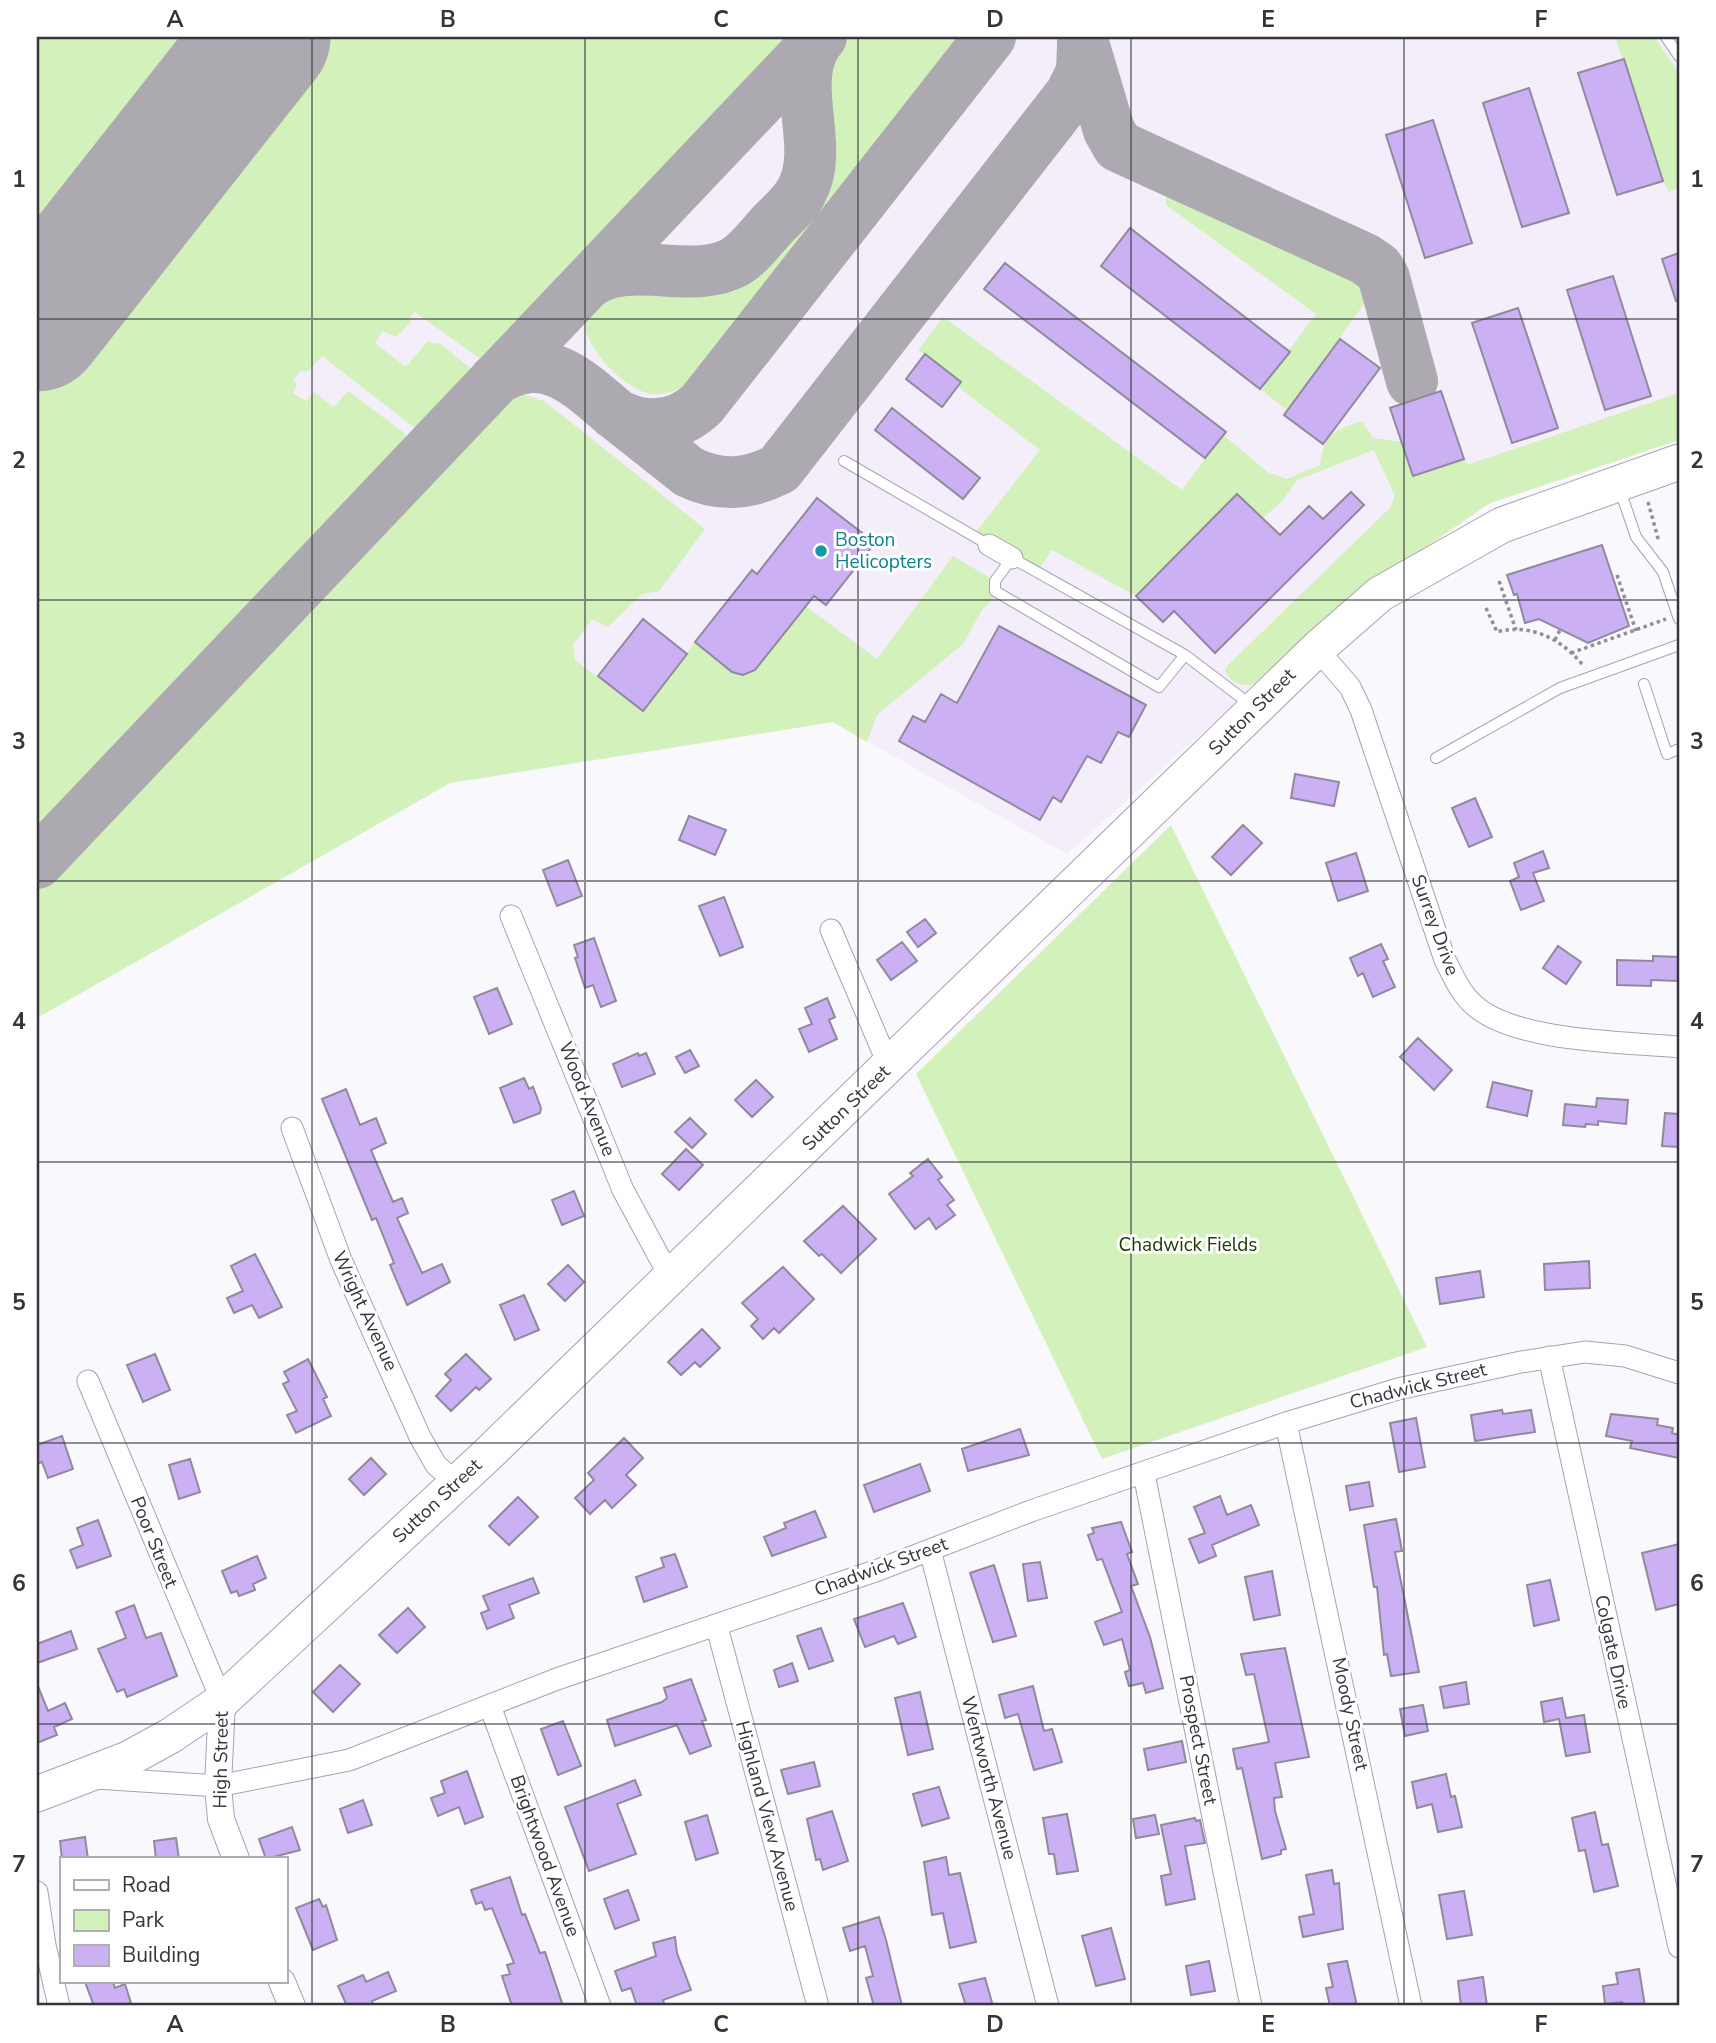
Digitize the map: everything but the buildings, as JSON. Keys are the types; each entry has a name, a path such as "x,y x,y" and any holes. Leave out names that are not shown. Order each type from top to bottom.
{"highway":[{"name":"Sutton Street","path":"37,1794 83,1778 170,1736 222,1701 457,1483 1317,649 1380,594 1502,525 1633,489 1679,462"}],"street":[{"path":"989,545 1012,558"},
{"name":"Surrey Drive","path":"1317,649 1350,687 1362,710 1446,960 1459,989 1488,1016 1539,1033 1679,1047"},
{"name":"Wood Avenue","path":"511,916 623,1190 670,1278"},
{"path":"831,930 890,1066"},
{"name":"Wright Avenue","path":"292,1128 341,1260 420,1437 436,1465 457,1483"},
{"name":"Chadwick Street","path":"83,1778 218,1786 349,1760 557,1679 717,1627 1031,1511 1286,1423 1398,1389 1585,1352 1625,1356 1679,1373"},
{"name":"Colgate Drive","path":"1549,1357 1679,1947"},
{"name":"Poor Street","path":"88,1381 222,1701"},
{"name":"Moody Street","path":"1286,1423 1411,2006"},
{"name":"Prospect Street","path":"1144,1474 1251,2006"},
{"name":"Wentworth Avenue","path":"930,1550 1048,2006"},
{"name":"Highland View Avenue","path":"717,1627 818,2006"},
{"name":"High Street","path":"222,1701 218,1786 221,1819 235,1857"},
{"name":"Brightwood Avenue","path":"490,1706 600,2006"},
{"path":"37,1892 45,1945 59,2006"},
{"path":"282,1983 292,2006"}],"lane":[{"path":"1666,37 1679,56"},
{"path":"844,461 989,545"},
{"path":"1633,489 1636,537 1663,572 1674,619"},
{"path":"1185,655 1159,687 995,591 995,581 1012,558 1185,655 1256,709"},
{"path":"1436,758 1560,688 1679,645"},
{"path":"1644,684 1667,754 1679,749"}],"path":[{"path":"1633,489 1648,506 1665,552"},
{"path":"1617,575 1636,631"},
{"path":"1499,581 1516,629"},
{"path":"1486,608 1494,629 1516,629 1543,634 1555,640 1583,664"},
{"path":"1571,653 1674,619"},
{"path":"1555,640 1560,629"}],"shaded area":[{"path":"37,37 1679,37 1679,440 1490,503 1352,598 1067,854 833,722 450,783 37,1018"}],"green space":[{"path":"37,37 201,37 37,245"},
{"path":"319,37 798,37 487,364 415,312 408,319 411,322 396,337 383,331 375,343 406,367 427,342 441,344 477,374 425,430 415,428 322,356 307,372 301,370 293,380 297,384 293,393 306,401 314,392 334,407 348,391 403,432 411,444 37,836 37,398"},
{"path":"843,37 960,37 691,380 664,394 646,393 637,389 606,364 590,341 585,320 590,307 604,287 738,284 822,195 825,177 822,63"},
{"path":"1615,37 1654,37 1679,73 1679,188 1669,192 1663,181"},
{"path":"1166,186 1363,278 1368,293 1364,304 1287,410 1260,389 1316,314 1166,205"},
{"path":"943,317 1182,490 1223,435 1269,473 1287,479 1320,465 1325,446 1332,434 1362,421 1373,438 1402,442 1414,476 1464,459 1467,465 1679,393 1679,440 1490,503 1352,598 1257,684 1243,684 1228,676 1225,671 1227,666 1390,508 1395,496 1374,450 1297,480 1283,500 1262,519 1237,494 1136,596 1052,550 1037,572 977,531 1040,450 957,386 960,381 918,350"},
{"path":"523,394 544,401 705,529 659,591 642,594 608,627 592,619 573,645 575,660 642,711 695,642 730,669 738,672 755,670 802,611 800,602 877,659 953,556 995,581 999,594 982,610 963,644 877,715 867,742 833,722 450,783 37,1018 37,884 487,408 502,398"},
{"name":"Chadwick Fields","path":"1171,825 1427,1347 1102,1459 916,1074"}],"taxiway":[{"path":"37,863 821,37"},
{"path":"615,414 638,423 661,424 682,418 702,404 990,37"},
{"path":"588,283 605,274 622,270 718,269 740,258 789,209 801,192 808,174 810,136 806,76 809,58 818,40"},
{"path":"1083,43 1109,130 1118,146 1365,259 1378,268 1384,278 1412,381"},
{"path":"495,380 531,367 546,368 561,374 589,392 689,472 700,477 723,482 745,481 779,469 1071,94 1082,72 1083,45"}],"runway":[{"path":"37,325 264,37"}],"place":[{"name":"Boston Helicopters","path":"821,551"}]}
